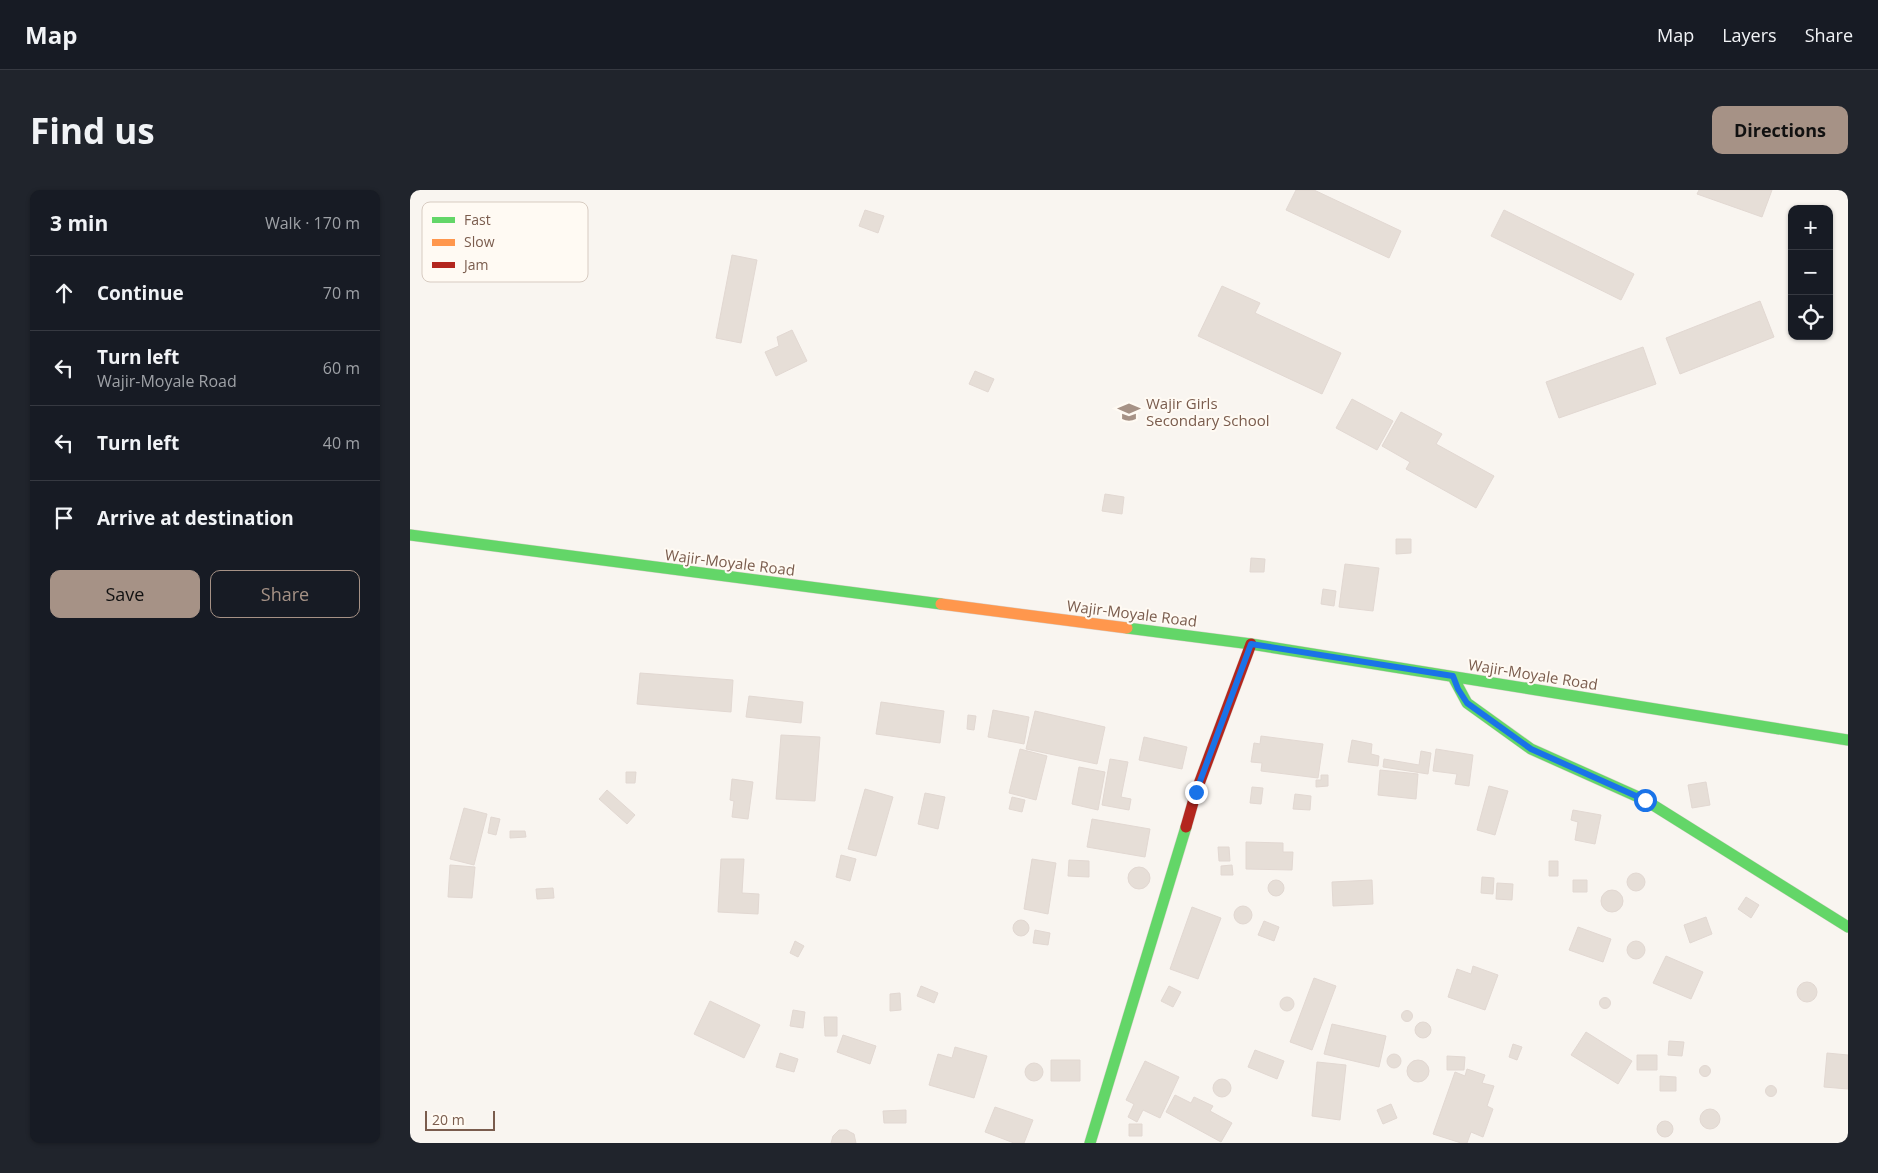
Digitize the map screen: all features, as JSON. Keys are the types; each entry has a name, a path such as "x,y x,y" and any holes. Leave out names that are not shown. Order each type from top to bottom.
{"main road":[{"name":"Wajir-Moyale Road","path":"410,535 1251,644 1848,740"},
{"path":"1090,1143 1196,792 1251,644"},
{"path":"1453,676 1458,689 1467,703 1531,749 1645,800 1848,927"}],"building":[{"path":"1296,190 1314,190 1401,231 1389,258 1286,210"},
{"path":"1699,190 1772,190 1762,217 1697,194"},
{"path":"865,210 884,216 878,233 859,226"},
{"path":"1504,210 1634,274 1621,300 1491,236"},
{"path":"732,255 757,260 741,343 716,338"},
{"path":"1222,286 1260,303 1255,313 1341,353 1322,394 1198,336"},
{"path":"1760,301 1774,337 1680,374 1666,338"},
{"path":"792,330 807,361 776,376 765,352 779,346 777,337"},
{"path":"1643,347 1656,384 1559,418 1546,382"},
{"path":"975,371 994,379 988,392 969,384"},
{"path":"1352,399 1393,421 1377,450 1336,428"},
{"path":"1401,412 1442,434 1436,444 1494,476 1476,508 1406,469 1410,462 1382,446"},
{"path":"1105,494 1124,497 1122,514 1102,511"},
{"path":"1396,539 1411,539 1411,553 1396,554"},
{"path":"1251,558 1265,559 1264,572 1250,572"},
{"path":"1345,564 1379,568 1373,611 1339,607"},
{"path":"1323,589 1336,591 1334,606 1321,604"},
{"path":"640,673 733,680 731,712 637,704"},
{"path":"749,696 803,702 801,723 746,717"},
{"path":"881,702 944,711 940,743 876,734"},
{"path":"993,710 1029,717 1024,744 988,737"},
{"path":"1035,711 1105,727 1097,764 1026,749"},
{"path":"968,715 976,716 974,730 967,729"},
{"path":"781,735 820,737 815,801 776,799"},
{"path":"1261,736 1323,744 1318,778 1261,771 1262,763 1251,762 1254,743 1260,744"},
{"path":"1144,737 1187,747 1182,769 1139,760"},
{"path":"1352,740 1372,744 1371,754 1379,756 1378,766 1348,762"},
{"path":"1020,749 1047,756 1036,800 1009,793"},
{"path":"1436,749 1473,755 1469,786 1455,784 1457,774 1433,771"},
{"path":"1421,751 1431,753 1428,774 1383,767 1384,759 1419,765"},
{"path":"1110,759 1128,762 1121,797 1131,799 1129,810 1102,805"},
{"path":"1079,767 1105,772 1098,810 1072,804"},
{"path":"1380,770 1418,774 1416,799 1378,795"},
{"path":"626,772 636,772 635,783 626,783"},
{"path":"1321,775 1328,775 1328,786 1316,787 1316,780 1321,780"},
{"path":"732,779 753,782 748,819 732,817 734,801 730,800"},
{"path":"1706,782 1710,805 1692,808 1688,785"},
{"path":"1489,786 1508,791 1495,835 1477,830"},
{"path":"1252,787 1263,788 1261,804 1250,803"},
{"path":"865,789 893,797 876,856 848,849"},
{"path":"607,790 635,815 627,824 599,799"},
{"path":"925,793 945,797 938,829 918,824"},
{"path":"1295,794 1311,796 1310,810 1293,809"},
{"path":"1012,797 1025,800 1022,812 1009,809"},
{"path":"464,808 487,814 474,865 450,859"},
{"path":"1573,810 1601,815 1595,844 1575,840 1578,822 1571,820"},
{"path":"491,817 500,819 496,835 488,833"},
{"path":"1092,819 1150,829 1145,857 1087,847"},
{"path":"510,831 525,831 526,837 510,838"},
{"path":"1246,842 1283,843 1283,852 1293,852 1292,870 1246,869"},
{"path":"1218,847 1229,847 1230,861 1219,861"},
{"path":"841,855 856,859 850,881 836,877"},
{"path":"721,859 744,859 742,893 759,894 758,914 718,912"},
{"path":"1032,859 1056,863 1048,914 1024,909"},
{"path":"1069,860 1089,861 1089,877 1068,876"},
{"path":"1549,861 1558,861 1558,876 1549,876"},
{"path":"450,865 475,867 472,898 448,897"},
{"path":"1232,865 1233,875 1221,875 1221,866"},
{"path":"1139,867 1147,870 1150,878 1147,886 1139,889 1131,886 1128,878 1131,870"},
{"path":"1636,873 1644,878 1645,882 1640,890 1636,891 1628,886 1627,882 1632,874"},
{"path":"1482,877 1494,878 1493,894 1481,893"},
{"path":"1276,880 1284,888 1276,896 1268,888"},
{"path":"1372,880 1373,904 1333,906 1332,882"},
{"path":"1573,880 1587,880 1587,892 1573,892"},
{"path":"1497,883 1513,884 1512,900 1496,899"},
{"path":"553,888 554,898 537,899 536,889"},
{"path":"1612,890 1622,897 1623,901 1616,911 1612,912 1602,905 1601,901 1608,891"},
{"path":"1746,897 1759,905 1751,918 1738,909"},
{"path":"1243,906 1249,909 1252,915 1249,921 1243,924 1237,921 1234,915 1237,909"},
{"path":"1192,907 1221,918 1198,979 1170,969"},
{"path":"1706,917 1712,934 1690,943 1684,925"},
{"path":"1021,920 1029,928 1021,936 1013,928"},
{"path":"1264,921 1279,927 1274,941 1258,935"},
{"path":"1578,927 1611,939 1603,962 1569,950"},
{"path":"1035,930 1050,933 1048,945 1033,943"},
{"path":"795,941 804,946 798,957 790,953"},
{"path":"1636,941 1644,946 1645,950 1640,958 1636,959 1628,954 1627,950 1632,942"},
{"path":"1666,956 1703,972 1691,999 1653,983"},
{"path":"1473,966 1498,975 1485,1010 1448,997 1457,969 1471,974"},
{"path":"1314,978 1336,986 1312,1050 1290,1042"},
{"path":"1803,982 1811,982 1817,988 1817,996 1811,1002 1803,1002 1797,996 1797,988"},
{"path":"921,986 938,993 934,1003 917,996"},
{"path":"1169,986 1181,992 1173,1007 1161,1001"},
{"path":"900,993 901,1010 890,1011 890,994"},
{"path":"1287,997 1292,999 1294,1004 1292,1009 1287,1011 1282,1009 1280,1004 1282,999"},
{"path":"1605,997 1611,1003 1605,1009 1599,1003"},
{"path":"710,1001 760,1025 744,1058 694,1034"},
{"path":"793,1010 805,1012 803,1028 790,1026"},
{"path":"1407,1010 1413,1016 1407,1022 1401,1016"},
{"path":"824,1017 837,1017 837,1036 825,1036"},
{"path":"1420,1022 1426,1022 1431,1027 1429,1036 1420,1038 1415,1033 1415,1027"},
{"path":"1332,1024 1386,1036 1379,1067 1324,1054"},
{"path":"1586,1032 1632,1061 1618,1084 1571,1055"},
{"path":"843,1035 876,1046 870,1064 837,1052"},
{"path":"1669,1041 1684,1042 1682,1056 1668,1055"},
{"path":"1513,1044 1522,1047 1517,1060 1509,1057"},
{"path":"955,1047 987,1056 974,1098 929,1085 938,1054 952,1058"},
{"path":"1255,1050 1284,1061 1277,1079 1248,1067"},
{"path":"780,1053 798,1059 794,1072 776,1067"},
{"path":"1827,1053 1848,1055 1848,1089 1824,1087"},
{"path":"1394,1054 1399,1056 1401,1061 1399,1066 1394,1068 1389,1066 1387,1061 1389,1056"},
{"path":"1637,1055 1657,1055 1657,1070 1637,1070"},
{"path":"1447,1056 1465,1057 1464,1070 1447,1070"},
{"path":"1051,1060 1080,1060 1080,1081 1051,1081"},
{"path":"1418,1060 1426,1063 1429,1071 1426,1079 1418,1082 1410,1079 1407,1071 1410,1063"},
{"path":"1145,1061 1179,1077 1160,1118 1143,1110 1137,1122 1128,1117 1134,1104 1126,1100"},
{"path":"1317,1062 1346,1065 1340,1120 1312,1116"},
{"path":"1030,1063 1038,1063 1043,1068 1041,1079 1030,1081 1025,1076 1025,1068"},
{"path":"1705,1065 1711,1071 1705,1077 1699,1071"},
{"path":"1467,1069 1485,1075 1482,1083 1494,1086 1487,1106 1493,1109 1483,1137 1471,1132 1467,1143 1461,1143 1433,1134 1455,1072 1465,1076"},
{"path":"1660,1076 1676,1077 1676,1091 1660,1091"},
{"path":"1222,1079 1228,1082 1231,1088 1228,1094 1222,1097 1216,1094 1213,1088 1216,1082"},
{"path":"1771,1085 1777,1091 1771,1097 1765,1091"},
{"path":"1175,1095 1191,1103 1194,1097 1213,1106 1210,1111 1232,1123 1221,1142 1166,1112"},
{"path":"1391,1104 1397,1118 1383,1124 1377,1110"},
{"path":"995,1107 1033,1120 1024,1143 1014,1143 985,1132"},
{"path":"1706,1109 1714,1109 1720,1115 1720,1123 1714,1129 1706,1129 1700,1123 1700,1115"},
{"path":"906,1110 906,1123 884,1123 883,1111"},
{"path":"1662,1121 1668,1121 1673,1126 1671,1135 1662,1137 1657,1132 1657,1126"},
{"path":"1129,1124 1142,1124 1142,1136 1129,1136"},
{"path":"839,1130 847,1130 854,1134 856,1143 831,1143 833,1136"}],"traffic: fast":[{"path":"410,535 941,604"},
{"path":"1127,628 1251,644 1848,740"},
{"path":"1453,677 1467,703 1531,749 1645,800 1848,927"},
{"path":"1090,1143 1186,827"}],"traffic: slow":[{"path":"941,604 1127,628"}],"traffic: jam":[{"path":"1186,827 1196,792 1251,644"}],"place":[{"name":"Wajir Girls Secondary School","path":"1129,412"}],"route":[{"path":"1196,792 1251,644 1453,676 1458,689 1467,703 1531,749 1645,800"}]}
